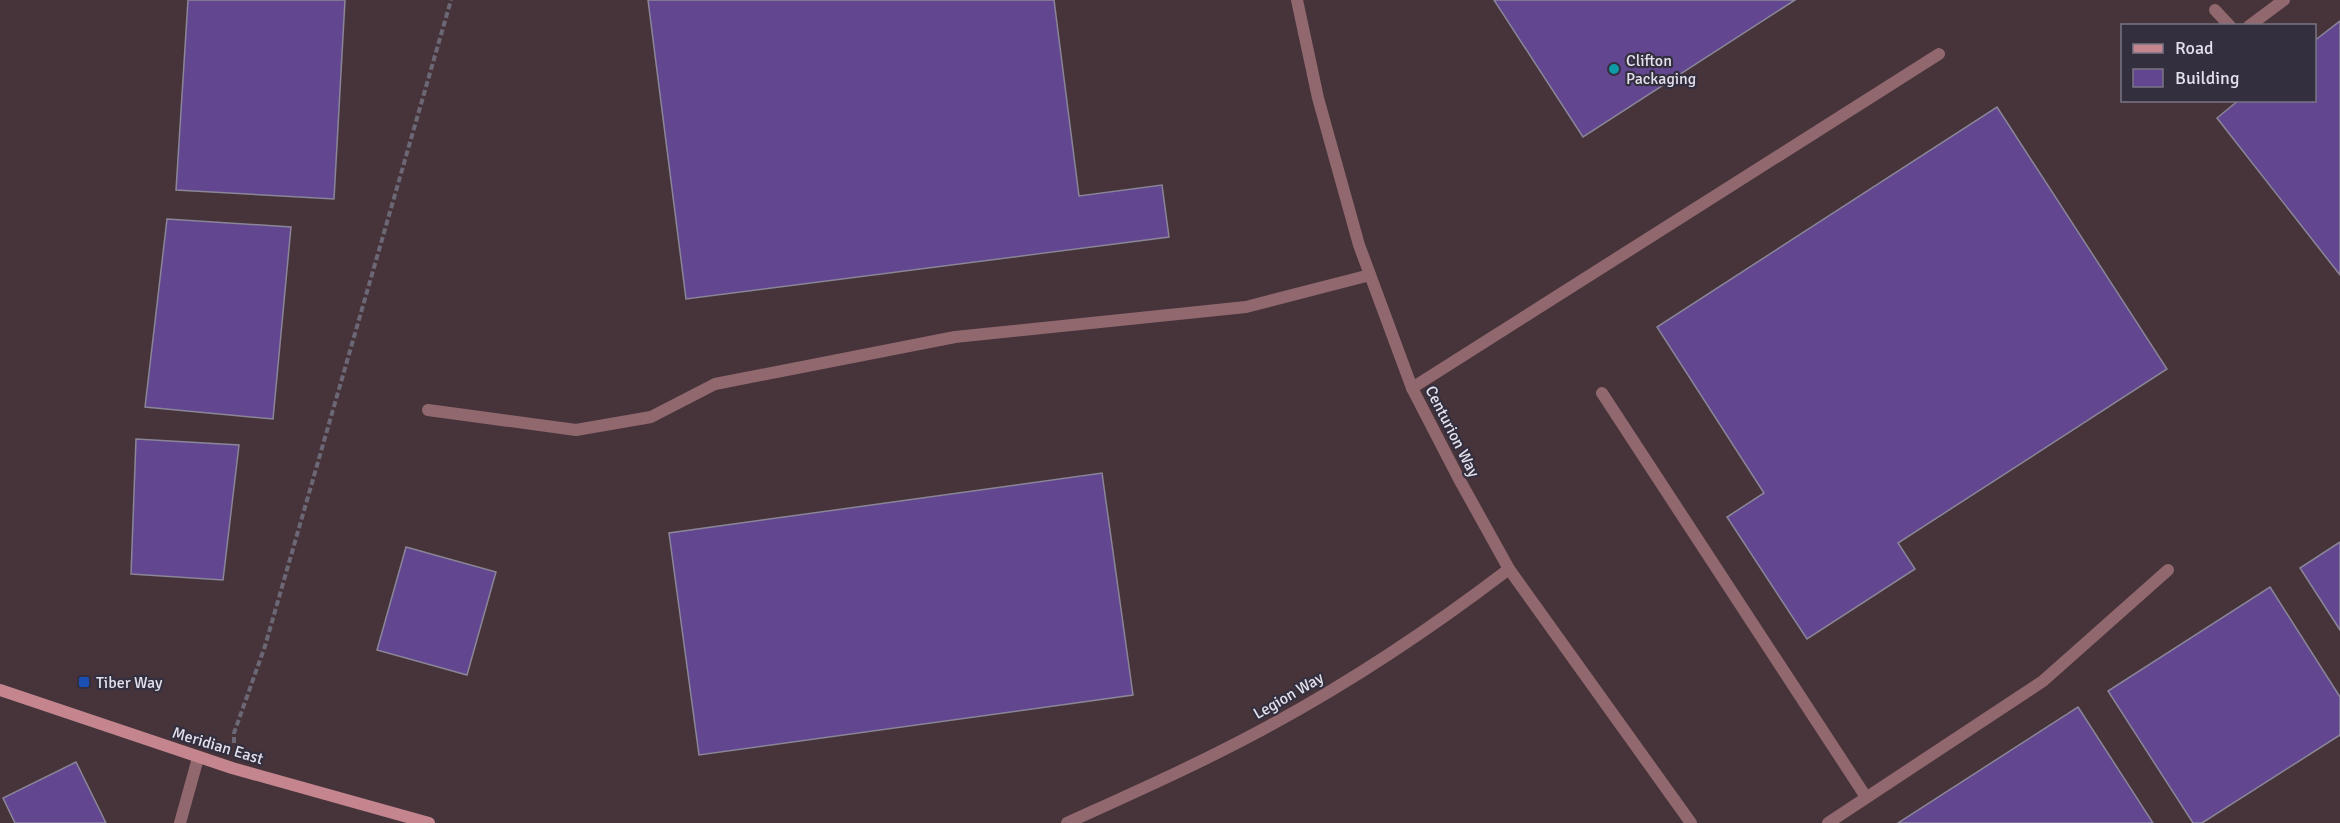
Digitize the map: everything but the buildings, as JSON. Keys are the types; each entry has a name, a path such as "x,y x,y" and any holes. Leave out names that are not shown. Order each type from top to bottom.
{"street":[{"name":"Centurion Way","path":"1297,0 1318,98 1359,245 1412,388 1458,479 1509,569 1691,823"},
{"path":"2253,24 2284,0"},
{"path":"2215,10 2228,24"},
{"path":"1412,388 1939,54"},
{"path":"428,410 576,430 651,417 715,384 738,379 955,337 1246,307 1370,275"},
{"path":"1602,393 1866,797"},
{"name":"Legion Way","path":"1067,823 1177,773 1290,714 1361,673 1437,624 1509,569"},
{"path":"1828,823 1936,754 2043,681 2168,570"},
{"name":"Meridian East","path":"0,690 198,758 429,823"},
{"path":"180,823 198,758"}],"path":[{"path":"234,733 265,646 451,0"}],"shaded area":[{"path":"0,0 2340,0 2340,823 0,823"}],"place":[{"name":"Clifton Packaging","path":"1614,69"},
{"name":"Tiber Way","path":"84,682"}]}
